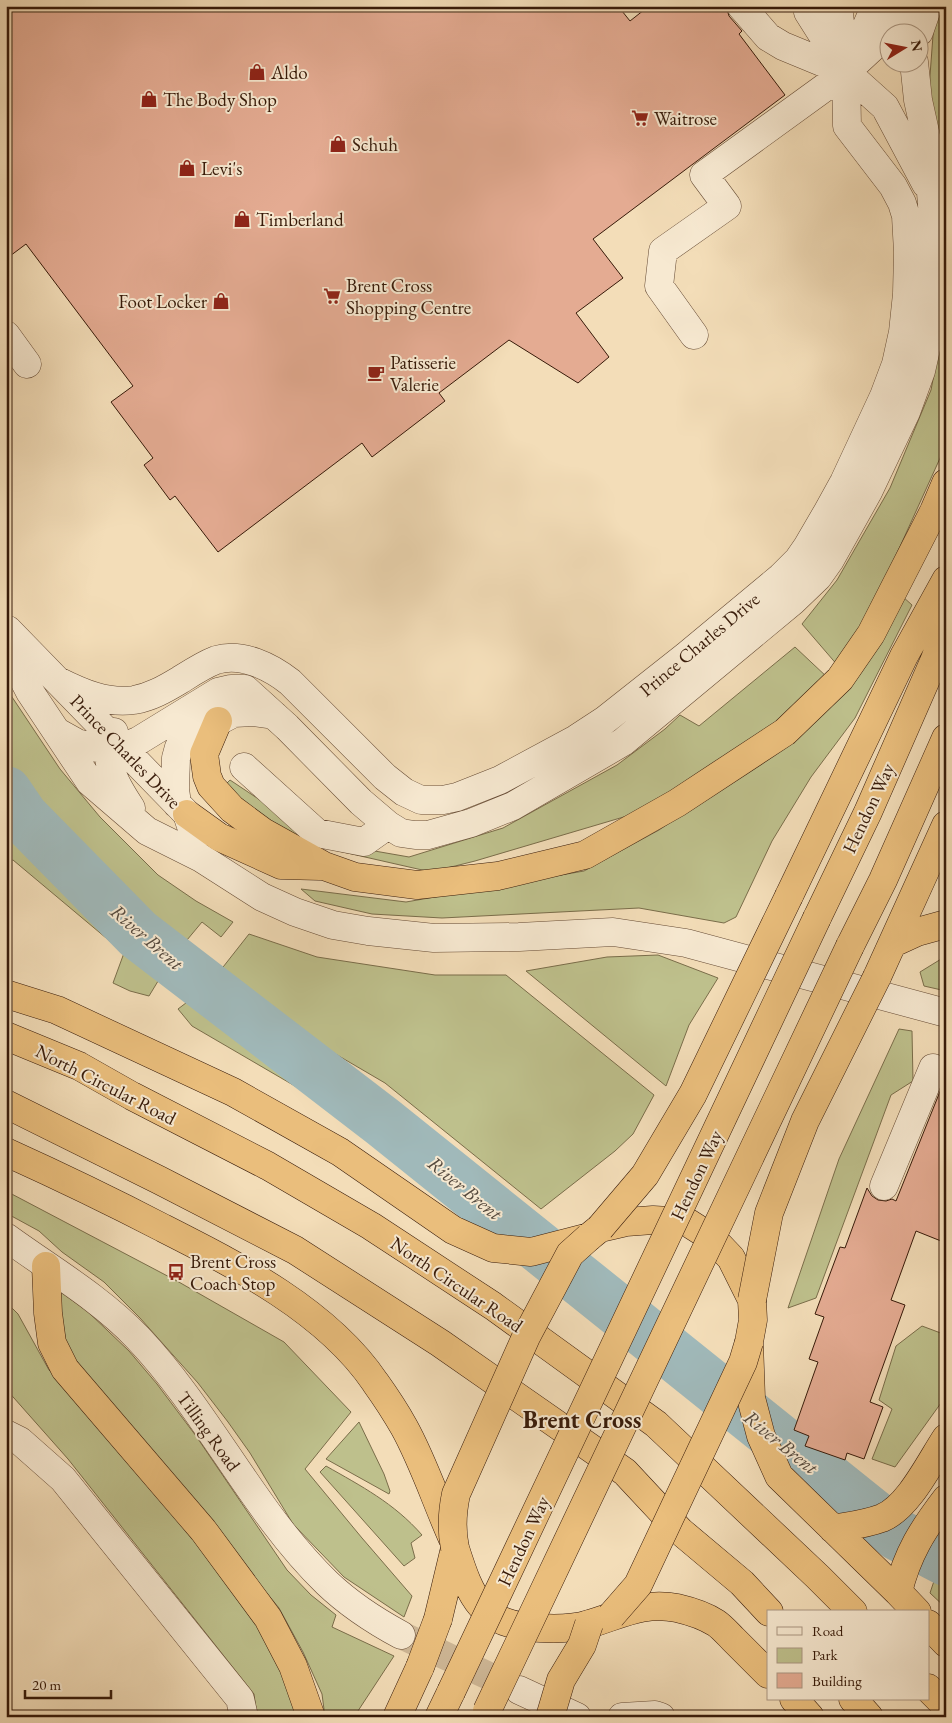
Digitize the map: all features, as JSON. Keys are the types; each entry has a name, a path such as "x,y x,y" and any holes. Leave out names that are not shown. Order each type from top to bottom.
{"highway":[{"path":"218,722 204,754 207,776 212,786 232,809 263,832 324,866 355,877 417,885 498,876 585,854 677,803 785,732 840,679 871,634 934,511 946,483"},
{"path":"397,1717 420,1667 438,1619 454,1543 452,1516 456,1494 526,1337 570,1254 594,1233 645,1175 688,1102 904,656 946,580"},
{"name":"Hendon Way","path":"439,1717 868,812 946,630"},
{"path":"486,1714 883,880 946,738"},
{"path":"182,809 220,837 281,865 324,866"},
{"path":"550,1717 561,1680 582,1645 600,1620 638,1585 744,1362 753,1320 752,1300 769,1213 805,1121 877,977 946,825"},
{"path":"893,943 917,932 946,924"},
{"path":"6,994 57,1010 233,1092 340,1152 453,1230 493,1248 531,1252 626,1222 653,1220 688,1222 712,1238 731,1258 752,1300"},
{"name":"North Circular Road","path":"6,1036 79,1066 132,1096 268,1166 371,1226 493,1306 656,1424 851,1610"},
{"path":"6,1104 150,1175 295,1250 440,1343 625,1472 680,1531 742,1583 767,1610"},
{"path":"6,1152 102,1196 229,1263 270,1287 308,1314 343,1343 374,1380 404,1428 454,1543 465,1581 481,1606 502,1622 527,1628 567,1629 655,1605 677,1608 717,1624 767,1673"},
{"path":"46,1266 48,1314 52,1342 65,1369 203,1530 268,1618 293,1666 311,1717"},
{"path":"749,1342 751,1398 761,1436 779,1476 915,1610"},
{"path":"833,1528 860,1524 883,1517 900,1507 946,1438"},
{"path":"898,1592 915,1543 939,1508"},
{"path":"930,1626 946,1643"},
{"path":"930,1690 946,1706"},
{"path":"795,1700 810,1717"},
{"path":"854,1700 869,1717"}],"street":[{"path":"741,6 768,37 783,46 846,72"},
{"path":"807,6 808,12 846,72 885,107 932,197"},
{"name":"Prince Charles Drive","path":"58,681 80,692 100,698 134,700 162,691 201,667 218,660 239,658 257,662 276,671 290,682 386,777 413,798 443,800 486,787 568,744 605,720 686,656 787,571 807,548 828,511 844,482 884,396 896,364 903,332 908,286 906,216 902,203 893,186 847,126 846,72 838,6"},
{"path":"846,72 872,14 879,6"},
{"path":"694,335 659,286 663,251 727,206 704,175 846,72 888,33 912,6"},
{"path":"922,22 928,6"},
{"path":"59,733 77,743 97,748 138,741 218,692 231,689 245,689 274,715 332,774 388,825 401,833 415,836 428,835 471,823 513,806 618,746 793,601 818,577 844,537 868,492 906,412 921,371 930,331 934,295 932,197 927,141 918,100 915,72"},
{"path":"6,335 28,364"},
{"path":"884,396 906,412"},
{"name":"Prince Charles Drive","path":"6,629 58,681 115,745 182,809 201,858"},
{"path":"6,646 30,692 90,782 147,831 201,858 262,897 295,912 351,928 434,938 519,937 613,932 686,943 946,1013"},
{"path":"147,831 117,788 110,769 118,724 162,691"},
{"path":"182,809 174,773 179,747 188,736 234,713 253,712 274,715"},
{"path":"244,767 316,833 364,842 388,825"},
{"path":"884,1186 933,1068 946,1074"},
{"name":"Tilling Road","path":"6,1237 88,1295 138,1338 185,1396 263,1507 305,1560 328,1585 357,1608 380,1624 401,1635"},
{"path":"6,1434 20,1441 63,1479 240,1700 244,1717"},
{"path":"518,1690 577,1717"},
{"path":"622,1717 655,1715 661,1717"}],"green space":[{"path":"944,6 946,6 946,183 944,159 929,89 934,22"},
{"path":"946,311 946,445 864,626 839,667 802,624 837,580 890,488 931,390"},
{"path":"902,596 912,605 855,718 811,777 772,841 736,917 724,923 639,908 442,918 372,914 315,901 301,889 406,902 584,871 659,830 774,752"},
{"path":"795,647 828,678 788,715 705,773 627,816 475,861 431,872 321,847 282,831 224,786 230,780 323,842 409,857 503,828 617,765 665,729 680,715 699,726"},
{"path":"6,688 60,769 100,817 158,875 196,901 233,922 221,937 202,922 177,952 147,927 31,812 6,773"},
{"path":"6,810 14,821 136,938 169,963 149,996 130,991 113,983 124,953 13,860 6,861"},
{"path":"249,934 317,957 435,975 506,975 654,1095 633,1134 615,1151 541,1209 385,1083 303,1035 286,1019 216,976"},
{"path":"658,955 718,978 689,1025 666,1086 526,971 607,957"},
{"path":"946,956 946,991 924,986 920,972"},
{"path":"203,990 262,1045 300,1089 192,1026 178,1009"},
{"path":"899,1029 912,1031 913,1081 891,1095 816,1298 788,1308 839,1159"},
{"path":"6,1191 177,1281 284,1342 351,1412 305,1469 412,1596 404,1617 344,1577 293,1524 250,1453 198,1383 140,1318 104,1282 62,1252 39,1231 6,1213"},
{"path":"58,1290 87,1311 129,1351 157,1384 196,1436 287,1570 311,1595 336,1615 332,1627 394,1656 354,1717 325,1717 322,1694 303,1652 279,1608 72,1360 66,1344"},
{"path":"6,1302 18,1314 49,1370 99,1422 198,1540 266,1637 300,1717 257,1717 254,1694 68,1459 6,1389"},
{"path":"922,1326 946,1335 946,1396 895,1467 872,1459 892,1409 879,1400 896,1346"},
{"path":"359,1422 384,1474 390,1491 389,1494 326,1459"},
{"path":"326,1466 389,1504 422,1535 411,1543 415,1558 404,1566 320,1472"},
{"path":"937,1572 946,1581 946,1608 930,1593"}],"building":[{"name":"Brent Cross Shopping Centre","path":"6,6 618,6 630,21 649,6 726,6 729,16 742,31 739,34 785,95 593,239 623,278 576,313 609,357 578,383 509,340 439,393 445,401 372,457 362,443 218,552 175,496 170,500 144,465 153,458 111,402 133,386 26,244 6,259"},
{"path":"941,1089 946,1089 946,1228 941,1241 916,1231 891,1300 905,1305 870,1402 883,1407 864,1459 847,1453 845,1460 805,1446 809,1436 794,1430 818,1362 809,1359 824,1317 815,1314 840,1247 845,1248 867,1188 872,1196 878,1200 886,1201 892,1199 896,1201"}],"waterway":[{"name":"River Brent","path":"6,792 23,817 138,934 383,1122 898,1535 946,1560"}],"tunnel":[{"path":"401,1635 519,1690"}],"place":[{"name":"Aldo","path":"257,72"},
{"name":"The Body Shop","path":"149,99"},
{"name":"Waitrose","path":"640,118"},
{"name":"Schuh","path":"338,144"},
{"name":"Levi's","path":"187,168"},
{"name":"Timberland","path":"242,219"},
{"name":"Brent Cross Shopping Centre","path":"332,296"},
{"name":"Foot Locker","path":"221,301"},
{"name":"Patisserie Valerie","path":"376,373"},
{"name":"Brent Cross Coach Stop","path":"176,1272"}],"district":[{"name":"Brent Cross","path":"582,1420"}]}
